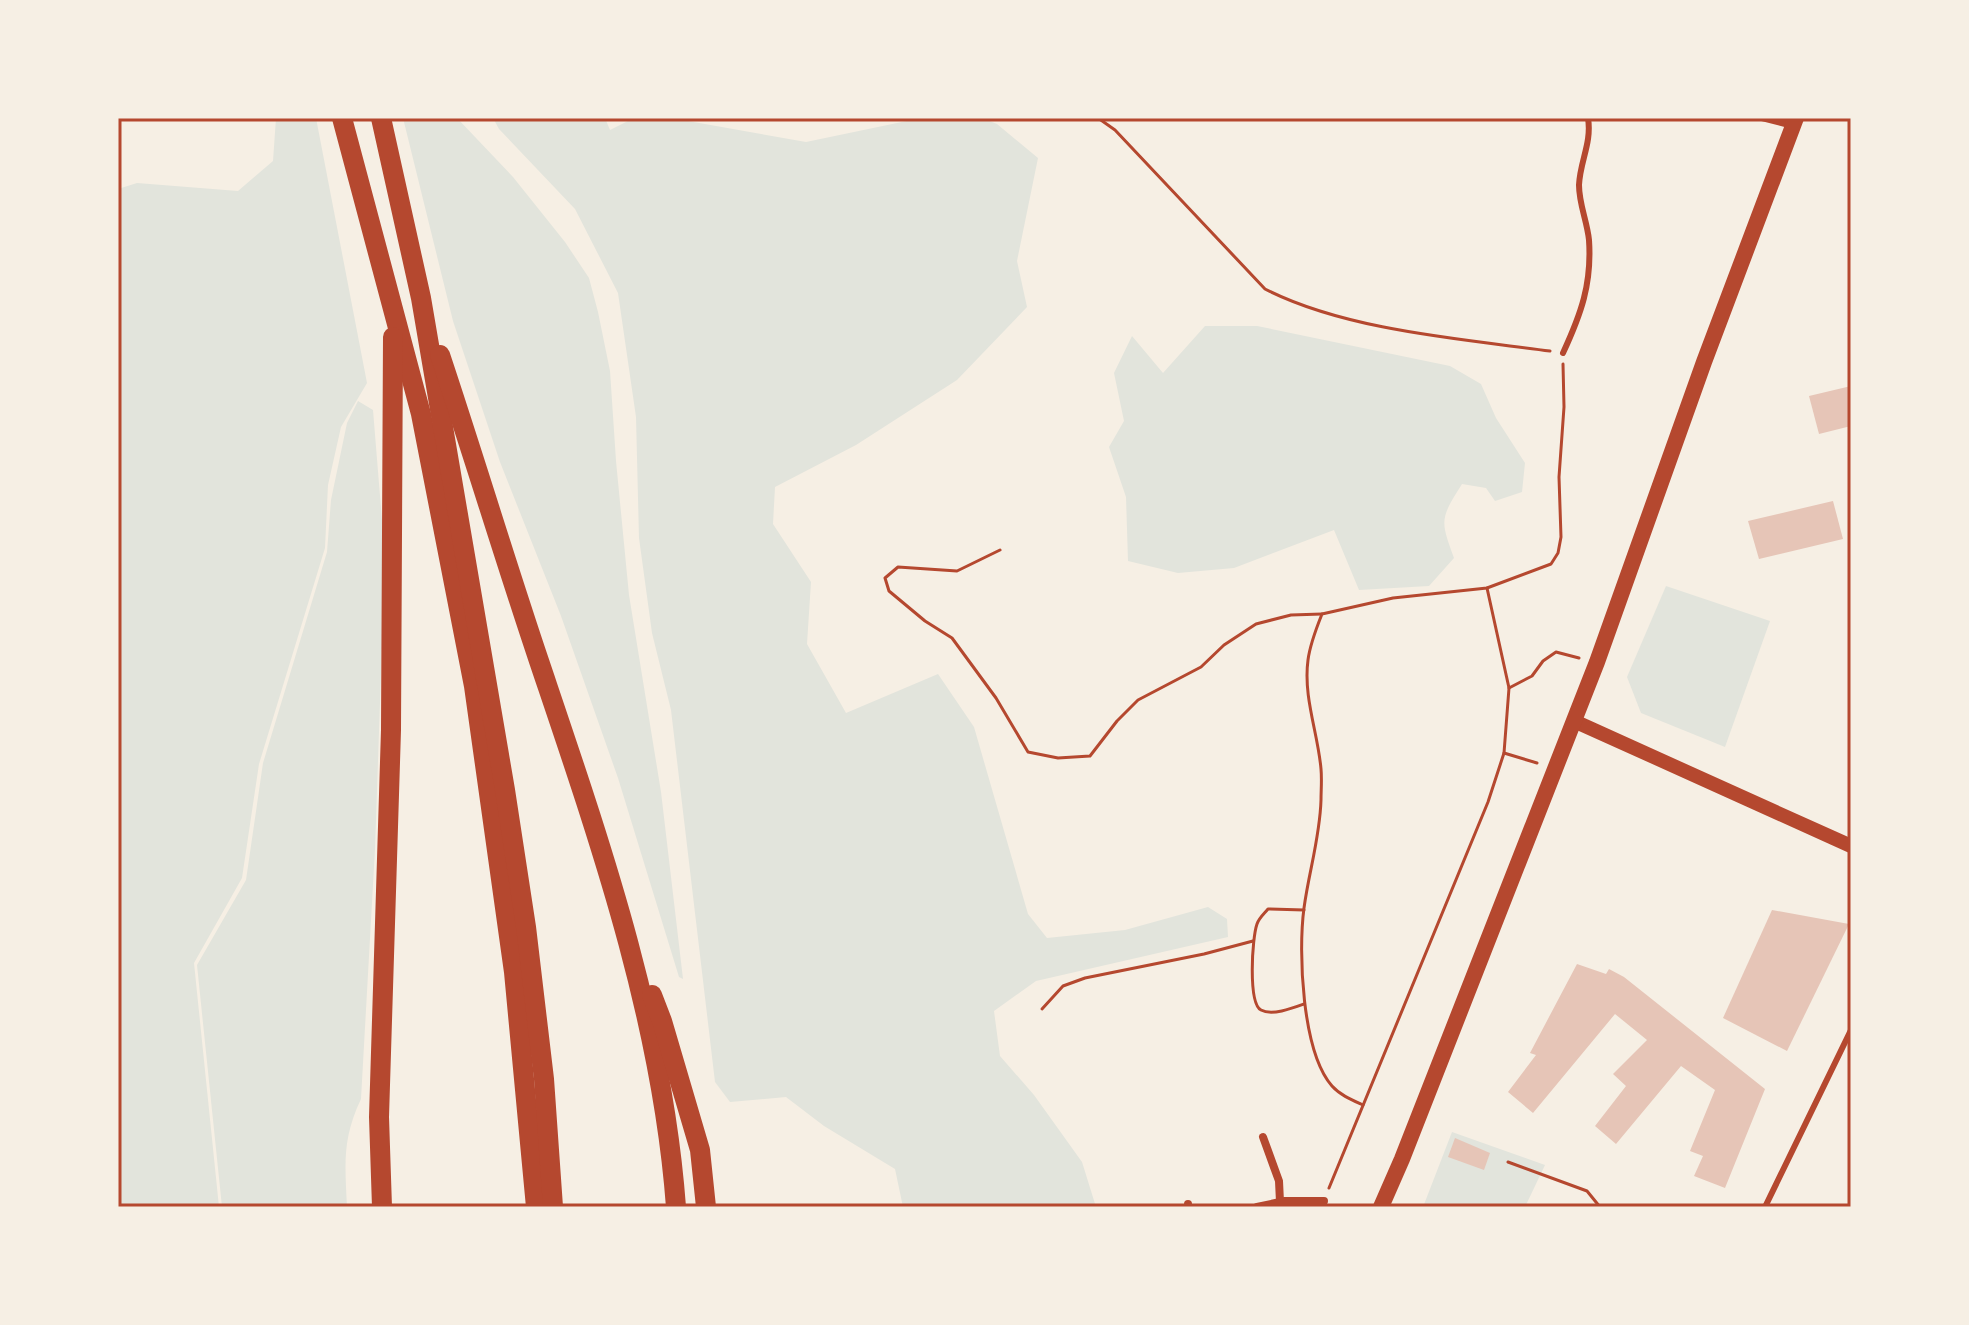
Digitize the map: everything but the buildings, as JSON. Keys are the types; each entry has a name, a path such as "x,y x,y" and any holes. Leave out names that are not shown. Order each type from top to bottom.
{"highway":[{"path":"342,118 393,305 433,470 474,686 514,972 536,1207"},
{"path":"381,118 421,298 524,911 544,1079 553,1207"},
{"path":"421,298 622,916 662,1021 700,1150 706,1207"},
{"path":"382,1207 379,1117 391,730 393,305"},
{"path":"622,916 645,1008 666,1120 676,1207"}],"main road":[{"path":"1381,1207 1597,662 1794,122"}],"street":[{"path":"1574,721 1851,846"},
{"path":"1263,1137 1279,1181 1280,1202"},
{"path":"1257,1207 1280,1202 1324,1201"}],"lane":[{"path":"1563,353 1582,311 1589,277 1589,238 1579,195 1579,179 1589,143 1588,118"},
{"path":"1762,118 1794,122"},
{"path":"1765,1207 1851,1030"}],"path":[{"path":"1000,550 957,571 898,567 885,578 889,591 925,621 952,638 996,698 1028,752 1058,758 1090,756 1138,700 1201,667 1224,645 1256,624 1291,615 1322,614 1393,598 1487,588 1551,564 1558,553 1561,537 1559,477 1564,407 1563,353 1415,332 1293,304 1265,289 1115,130 1098,118"},
{"path":"1324,1201 1488,802 1504,753 1509,688 1487,588"},
{"path":"1322,614 1307,663 1311,712 1321,769 1321,792 1318,843 1304,910 1301,952 1305,1004 1323,1074 1344,1096 1363,1105"},
{"path":"1509,688 1532,676 1543,661 1556,652 1597,662"},
{"path":"1504,753 1556,768"},
{"path":"1304,910 1268,909 1258,920 1253,941 1253,996 1257,1007 1263,1011 1286,1010 1305,1004"},
{"path":"1042,1009 1063,986 1085,978 1253,941"},
{"path":"1508,1162 1587,1191 1600,1207"}],"shaded area":[{"path":"276,118 316,118 367,383 341,427 328,485 325,548 259,764 242,878 194,963 219,1207 118,1207 118,189 137,183 238,191 273,161"},
{"path":"403,118 457,118 513,177 565,242 589,278 610,371 629,595 661,792 683,979 679,977 618,778 561,616 500,462 453,321"},
{"path":"493,118 605,118 610,130 634,118 671,118 806,142 921,118 982,118 997,124 1038,158 1017,261 1027,307 957,380 856,445 775,487 773,524 811,582 807,644 846,713 938,674 974,727 1028,914 1047,938 1125,930 1208,907 1227,919 1228,937 1036,981 994,1011 1000,1056 1034,1095 1082,1162 1096,1207 903,1207 895,1169 824,1126 786,1097 730,1102 715,1082 671,710 652,633 639,538 636,417 618,293 575,209 499,129"},
{"path":"1205,326 1257,326 1450,366 1481,384 1496,418 1525,463 1522,492 1495,501 1486,488 1462,484 1444,520 1454,558 1429,586 1359,590 1334,530 1234,568 1178,573 1128,561 1126,497 1109,447 1124,421 1114,373 1132,336 1163,373"},
{"path":"358,401 373,410 385,557 375,849 361,1099 348,1139 347,1207 222,1207 197,965 246,880 263,763 327,552 331,500 347,423"},
{"path":"1666,586 1770,621 1725,747 1641,713 1627,677"},
{"path":"1452,1132 1545,1165 1525,1207 1423,1207"}]}
